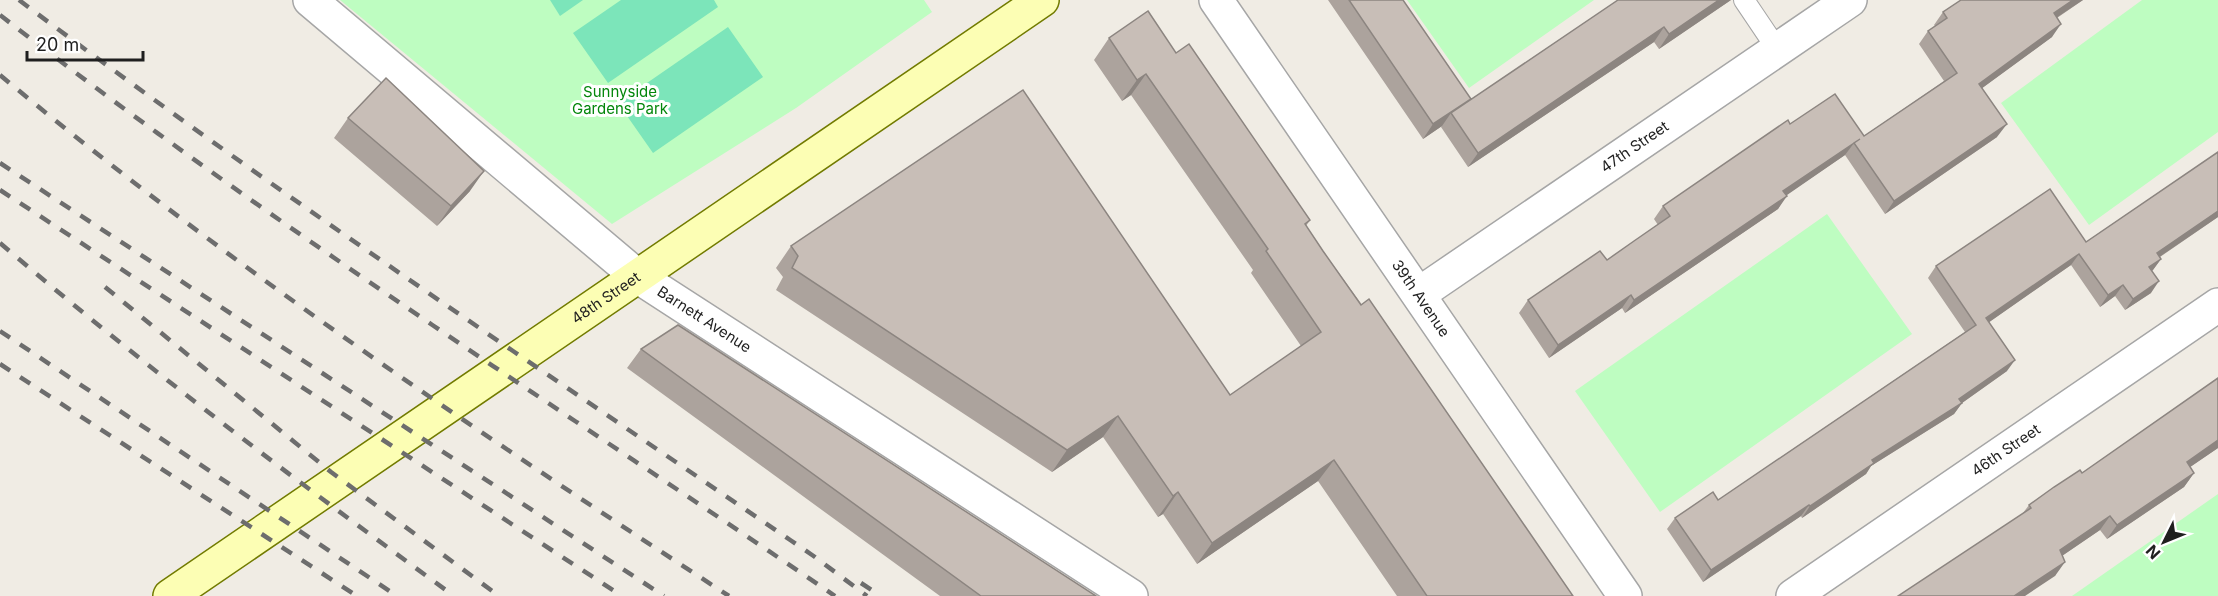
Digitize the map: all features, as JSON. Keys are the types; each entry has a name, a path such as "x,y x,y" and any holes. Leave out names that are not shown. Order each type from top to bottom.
{"street":[{"name":"Barnett Avenue","path":"310,0 638,276 1131,596"},
{"name":"48th Street","path":"170,596 1042,0"},
{"name":"39th Avenue","path":"1216,0 1625,596"},
{"name":"47th Street","path":"1419,294 1850,0"},
{"name":"46th Street","path":"1793,596 2218,305"}],"lane":[{"path":"1744,0 1778,49"}],"green space":[{"name":"Sunnyside Gardens Park","path":"340,0 924,0 932,12 796,108 612,224"},
{"path":"550,0 583,0 560,16"},
{"path":"621,0 714,0 718,7 608,83 573,33"},
{"path":"1407,0 1594,0 1469,88"},
{"path":"2142,0 2218,0 2218,132 2089,225 2001,103"},
{"path":"728,27 763,77 653,153 618,103"},
{"path":"1827,214 1912,334 1660,512 1575,391"},
{"path":"2218,494 2218,596 2072,596"}],"building":[{"path":"1349,0 1403,0 1471,99 1433,124"},
{"path":"1618,0 1719,0 1669,34 1664,27 1478,153 1451,113"},
{"path":"1961,0 2073,0 2054,13 2061,24 1979,84 2007,124 1894,201 1854,143 1783,191 1787,196 1634,300 1631,295 1558,345 1528,300 1600,251 1607,260 1670,216 1663,206 1788,120 1790,124 1835,94 1864,136 1957,73 1928,31 1947,18 1943,12"},
{"path":"1148,11 1176,53 1189,44 1310,220 1305,224 1323,251 1361,305 1369,299 1573,596 1427,596 1334,460 1212,543 1178,492 1173,496 1118,416 1067,450 792,268 798,256 791,246 1023,90 1230,395 1321,332 1266,251 1268,249 1146,74 1137,80 1109,38"},
{"path":"386,78 484,171 451,206 348,118"},
{"path":"2218,152 2218,211 2157,253 2161,259 2149,267 2159,281 2133,299 2123,285 2108,295 2079,254 1986,318 2015,360 1959,399 1962,403 1872,460 1874,463 1711,570 1675,518 1713,492 1718,500 1976,325 1936,266 2050,189 2086,242"},
{"path":"678,325 1096,596 981,596 641,349"},
{"path":"2218,378 2218,440 2187,462 2194,473 2117,525 2110,516 2060,550 2065,562 2014,596 1898,596 2031,508 2029,505 2054,487 2080,470 2082,473"}],"railway":[{"path":"19,0 314,214 815,557 867,596"},
{"path":"0,15 101,92 308,240 835,596"},
{"path":"0,75 87,146 266,281 449,410 729,596"},
{"path":"0,163 664,596"},
{"path":"0,190 622,596"},
{"path":"0,243 224,424 454,596"},
{"path":"105,287 331,472 499,596"},
{"path":"0,331 397,596"},
{"path":"0,364 357,596"},
{"path":"861,583 881,596"}]}
